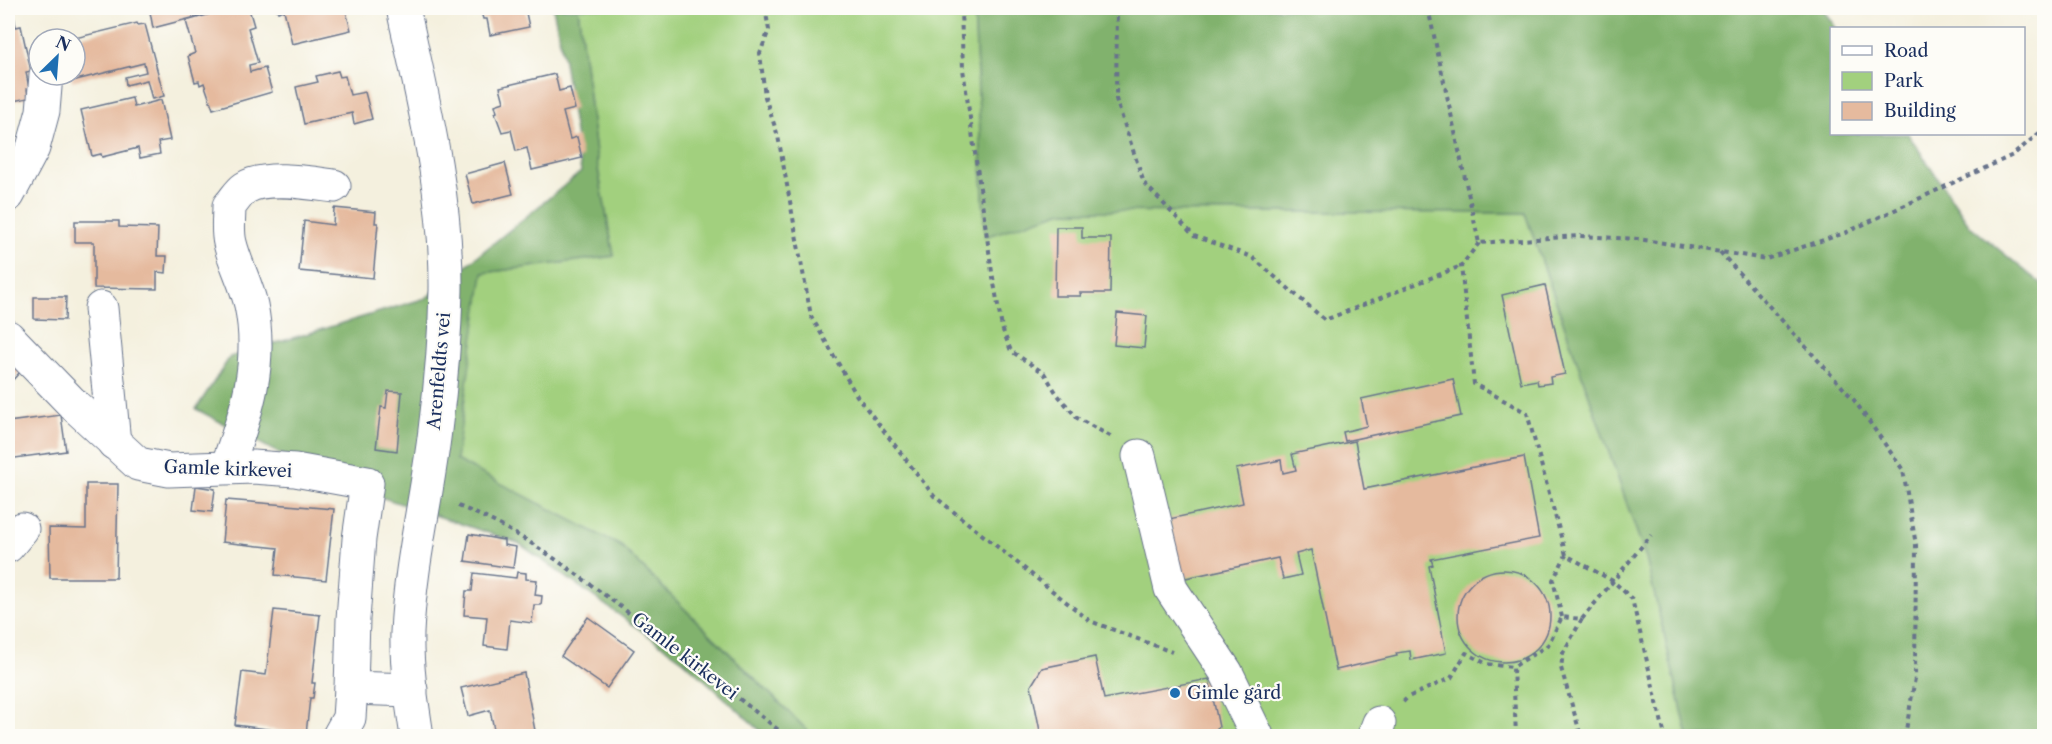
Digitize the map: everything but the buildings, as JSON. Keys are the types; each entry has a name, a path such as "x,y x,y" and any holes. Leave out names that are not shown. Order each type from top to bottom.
{"street":[{"name":"Arenfeldts vei","path":"403,8 425,105 437,173 445,253 446,291 435,432 410,590 408,624 411,690 417,736"},
{"path":"8,195 33,148 43,111 45,87"},
{"path":"227,467 238,438 255,368 256,339 250,302 230,242 229,206 245,188 270,181 334,186"},
{"path":"101,308 114,443"},
{"name":"Gamle kirkevei","path":"8,337 138,464 169,470 253,466 295,470 367,483 359,539 353,619 350,718 339,736"},
{"path":"1139,456 1171,589 1226,672 1257,736"},
{"path":"351,688 411,690"}],"path":[{"path":"765,8 769,30 760,53 765,97 778,136 811,316 857,396 934,496 1090,621 1174,652"},
{"path":"961,8 963,69 992,272 1002,328 1011,351 1044,372 1057,394 1077,418 1132,447 1139,456"},
{"path":"1117,8 1116,99 1144,183 1194,236 1252,257 1326,320 1461,266 1479,243 1578,236 1638,239 1766,259 1845,233 2013,155 2044,129"},
{"path":"1428,8 1479,243"},
{"path":"1720,252 1854,400 1903,470 1916,545 1915,678 1905,736"},
{"path":"1376,730 1408,697 1451,678 1466,653 1487,664 1513,667 1548,645 1562,617 1553,580 1566,555 1527,413 1474,384 1461,266"},
{"name":"Gamle kirkevei","path":"424,494 471,511 548,553 656,633 786,736"},
{"path":"1581,736 1561,668 1563,653 1582,619 1651,535"},
{"path":"1566,555 1613,581 1632,599 1665,736"},
{"path":"1562,617 1582,619"},
{"path":"1513,667 1516,736"}],"green space":[{"path":"553,8 578,8 598,169 614,256 483,273 456,460 621,546 813,736 766,736 684,661 518,543 327,479 196,409 230,357 426,298 581,172 563,55"},
{"path":"578,8 974,8 985,236 1063,211 1525,213 1646,558 1688,736 813,736 621,546 455,460 482,273 614,256 598,169"},
{"path":"974,8 1822,8 1835,27 1830,27 1830,135 1909,135 1970,226 2044,286 2044,736 1688,736 1646,558 1525,213 1063,211 985,237"}],"place":[{"name":"Gimle gård","path":"1175,693"}]}
